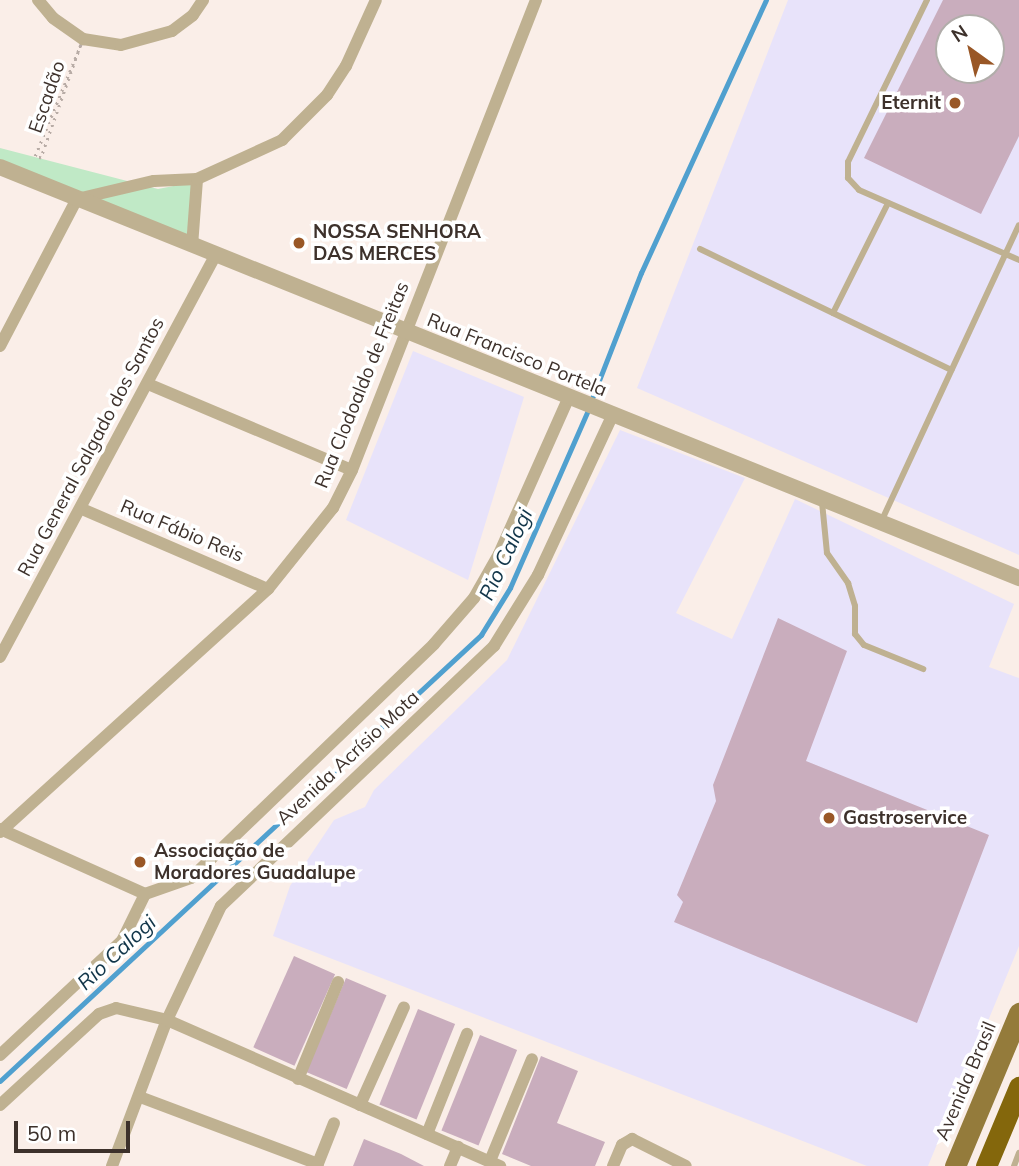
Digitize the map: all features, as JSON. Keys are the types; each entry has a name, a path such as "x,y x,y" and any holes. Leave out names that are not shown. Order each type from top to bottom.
{"highway":[{"path":"986,1166 1019,1087"}],"main road":[{"name":"Avenida Brasil","path":"955,1166 1019,1013"}],"street":[{"path":"38,0 53,18 83,38 121,45 145,41 172,31 193,15 203,0"},
{"path":"0,346 77,199 154,181 197,179 253,157 302,124 346,66 376,0"},
{"name":"Rua Clodoaldo de Freitas","path":"1,830 268,589 312,537 352,470 403,332 536,0"},
{"name":"Rua Francisco Portela","path":"0,167 571,401 1019,578"},
{"path":"192,246 197,179"},
{"name":"Rua General Salgado dos Santos","path":"0,657 216,256"},
{"path":"148,384 352,470"},
{"name":"Avenida Acrísio Mota","path":"145,894 191,878 434,644 474,598 499,554 571,401"},
{"name":"Avenida Acrísio Mota","path":"112,1166 167,1020 221,906 494,646 538,575 609,415"},
{"name":"Rua Fábio Reis","path":"82,509 268,589"},
{"path":"0,1055 122,941 145,894 1,830"},
{"path":"298,1079 338,982"},
{"path":"360,1105 404,1007"},
{"path":"0,1105 99,1014 117,1008 167,1020 495,1164 532,1059"},
{"path":"427,1133 467,1034"},
{"path":"140,1097 317,1165 334,1123"},
{"path":"613,1166 622,1146 632,1139 686,1166"},
{"path":"450,1166 458,1147"}],"lane":[{"path":"927,0 848,162 852,183 888,203 1019,260"},
{"path":"833,313 888,203"},
{"path":"881,523 1019,225"},
{"path":"700,249 951,370"},
{"path":"822,499 827,553 848,583 855,606 855,634 863,645 923,670"},
{"path":"996,1166 1019,1111"},
{"path":"1014,1166 1019,1153"}],"path":[{"name":"Escadão","path":"83,38 41,158 35,156 40,145 83,38"}],"shaded area":[{"path":"788,0 1019,0 1019,555 637,388"},
{"path":"413,351 524,397 468,580 346,520"},
{"path":"620,430 745,478 676,613 732,639 795,499 1014,604 989,667 1019,678 1019,946 928,1166 867,1166 273,936 290,886 334,820 365,807 374,790 507,660"}],"green space":[{"path":"0,148 158,189 194,182 187,235 0,166"}],"building":[{"name":"Eternit","path":"943,0 1019,0 1019,136 981,214 864,158 935,16 935,84 1005,84 1005,14 936,14"},
{"name":"Gastroservice","path":"778,618 847,651 806,761 989,835 917,1023 674,922 683,902 677,895 716,801 713,785"},
{"path":"294,956 335,974 294,1066 253,1047"},
{"path":"346,978 387,995 347,1089 306,1072"},
{"path":"418,1009 455,1024 417,1119 379,1104"},
{"path":"480,1035 517,1050 479,1145 441,1130"},
{"path":"541,1056 578,1071 557,1123 605,1142 595,1166 531,1166 502,1154"},
{"path":"364,1139 401,1154 424,1166 353,1166"}],"waterway":[{"name":"Rio Calogi","path":"591,401 641,273 766,0"},
{"name":"Rio Calogi","path":"0,1081 481,635 510,588 588,410"}],"place":[{"name":"Eternit","path":"955,103"},
{"name":"NOSSA SENHORA DAS MERCES","path":"299,243"},
{"name":"Gastroservice","path":"829,818"},
{"name":"Associação de Moradores Guadalupe","path":"140,862"}]}
